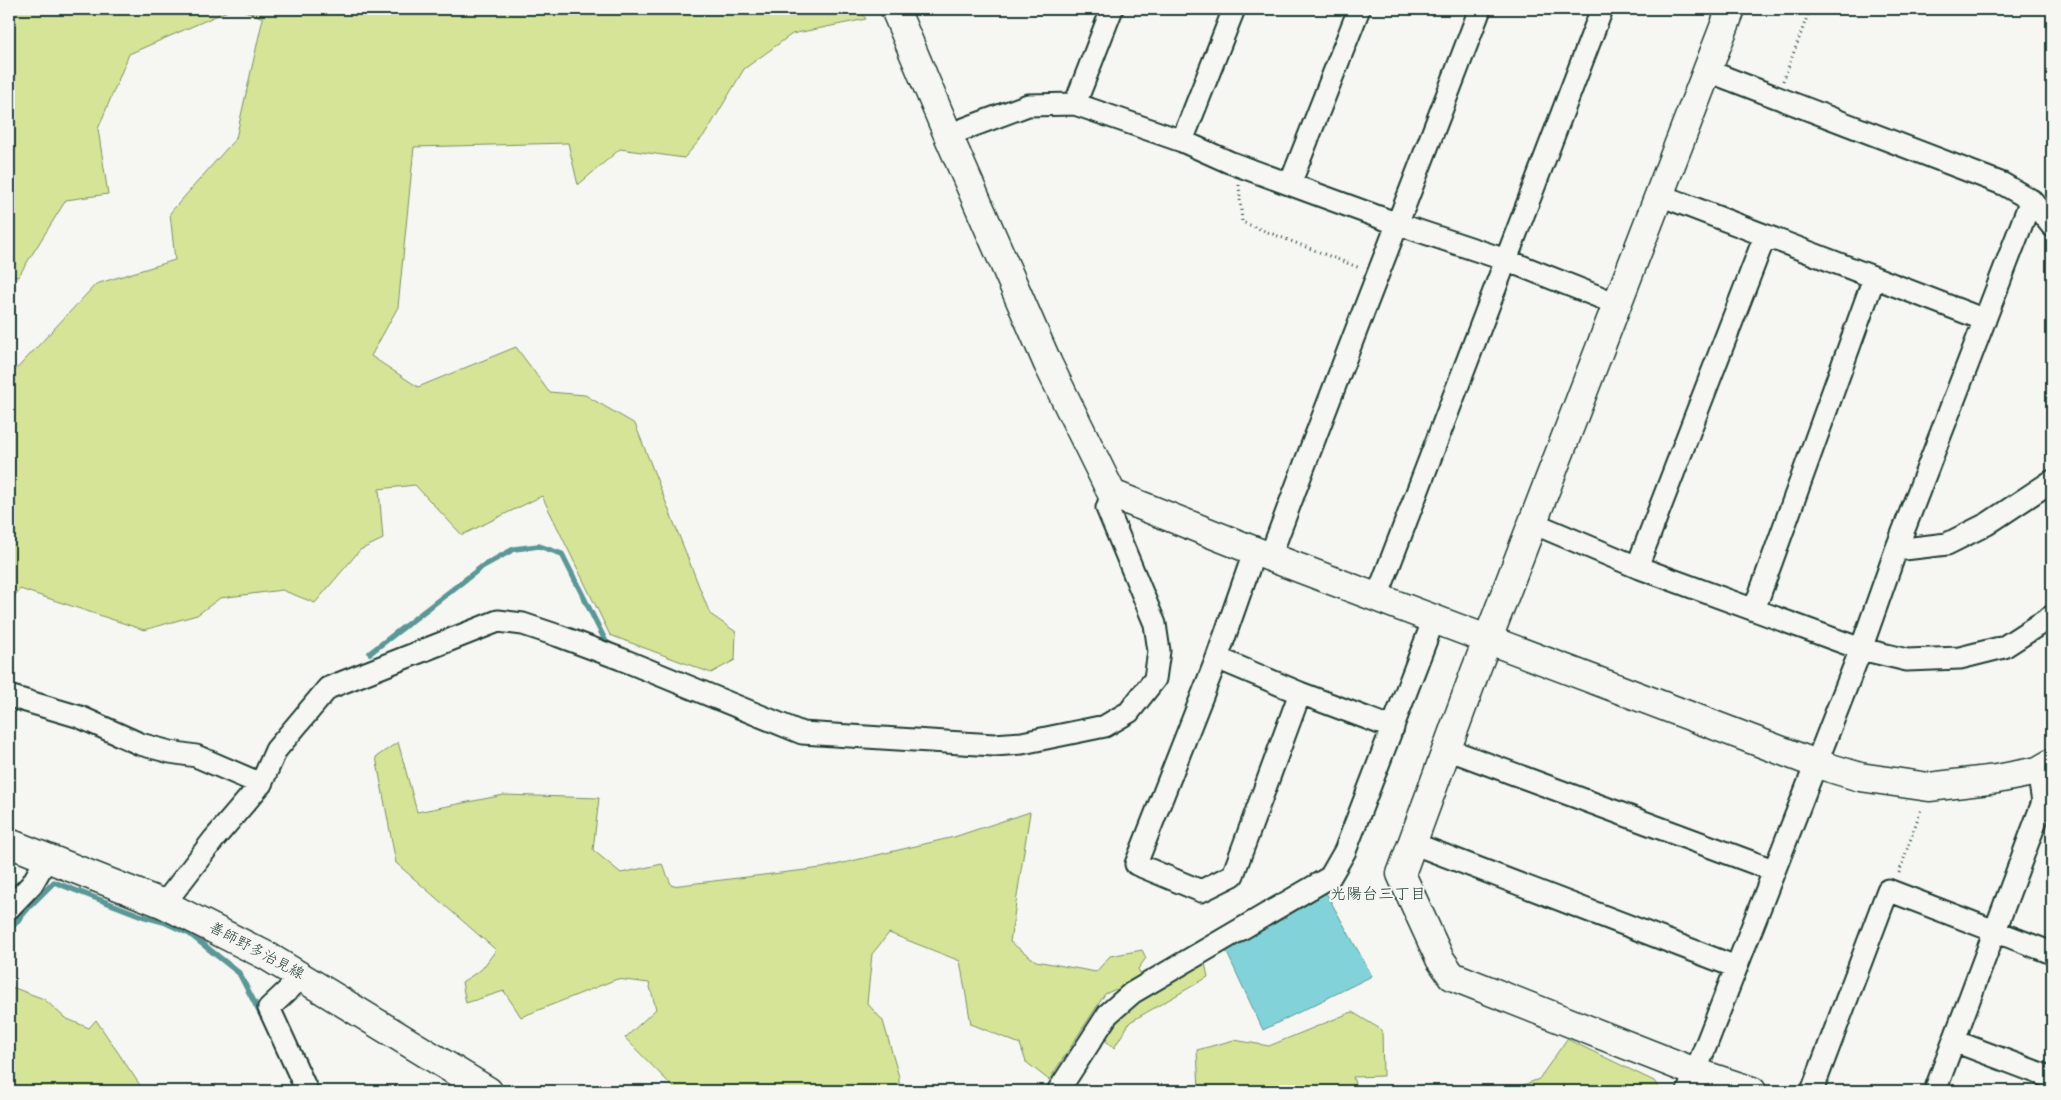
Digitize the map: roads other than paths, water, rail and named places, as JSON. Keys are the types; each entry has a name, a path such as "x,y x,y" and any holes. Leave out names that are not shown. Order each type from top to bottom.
{"street":[{"path":"895,9 1048,364 1112,494 1814,764 1860,777 1929,787 1997,779 2045,767 2043,802 1935,1091"},
{"path":"1075,104 1112,9"},
{"path":"1182,141 1234,9"},
{"path":"1290,184 1359,9"},
{"path":"1300,693 1233,875 1201,891 1136,864 1217,658 1331,392 1398,224 1480,9"},
{"path":"1377,597 1602,9"},
{"path":"1731,9 1488,640 1401,874 1440,959 1452,976 1692,1081 1752,1091"},
{"path":"1708,71 2003,184 2032,200 2052,226"},
{"path":"948,135 1028,105 1075,104 1182,141 1237,164 1398,224 1506,260 1617,304"},
{"path":"1660,195 1985,320"},
{"path":"1692,1081 2032,200"},
{"path":"1637,567 1764,236"},
{"path":"1754,610 1874,278"},
{"path":"1896,550 1947,544 1987,524 2052,481"},
{"path":"164,904 214,839 261,784 276,750 328,688 498,621 524,624 611,656 802,733 994,745 1022,743 1105,726 1129,712 1154,679 1160,652 1155,624 1107,508 1112,494"},
{"path":"1533,523 1637,567 1860,649 1907,660 1960,658 2004,647 2052,616"},
{"path":"1058,1091 1108,1014 1132,993 1330,877 1345,851 1434,619"},
{"path":"1217,658 1300,693 1393,728"},
{"path":"9,696 80,717 140,744 170,752 196,756 261,784"},
{"path":"1447,748 1773,870"},
{"name":"善師野多治見線","path":"9,843 164,904 267,956 488,1091"},
{"path":"1412,843 1736,967"},
{"path":"9,908 32,884 47,858"},
{"path":"1812,1091 1888,890 2052,953"},
{"path":"302,977 269,1008 307,1091"},
{"path":"1954,1040 2052,1078"}],"water":[{"path":"1326,893 1372,976 1263,1030 1222,942"}],"waterway":[{"path":"370,653 483,566 514,549 539,546 562,554 606,642 613,646"},
{"path":"9,931 54,882 142,916 164,922 190,934 239,973 262,1017"}],"district":[{"name":"光陽台三丁目","path":"1378,896"}]}
